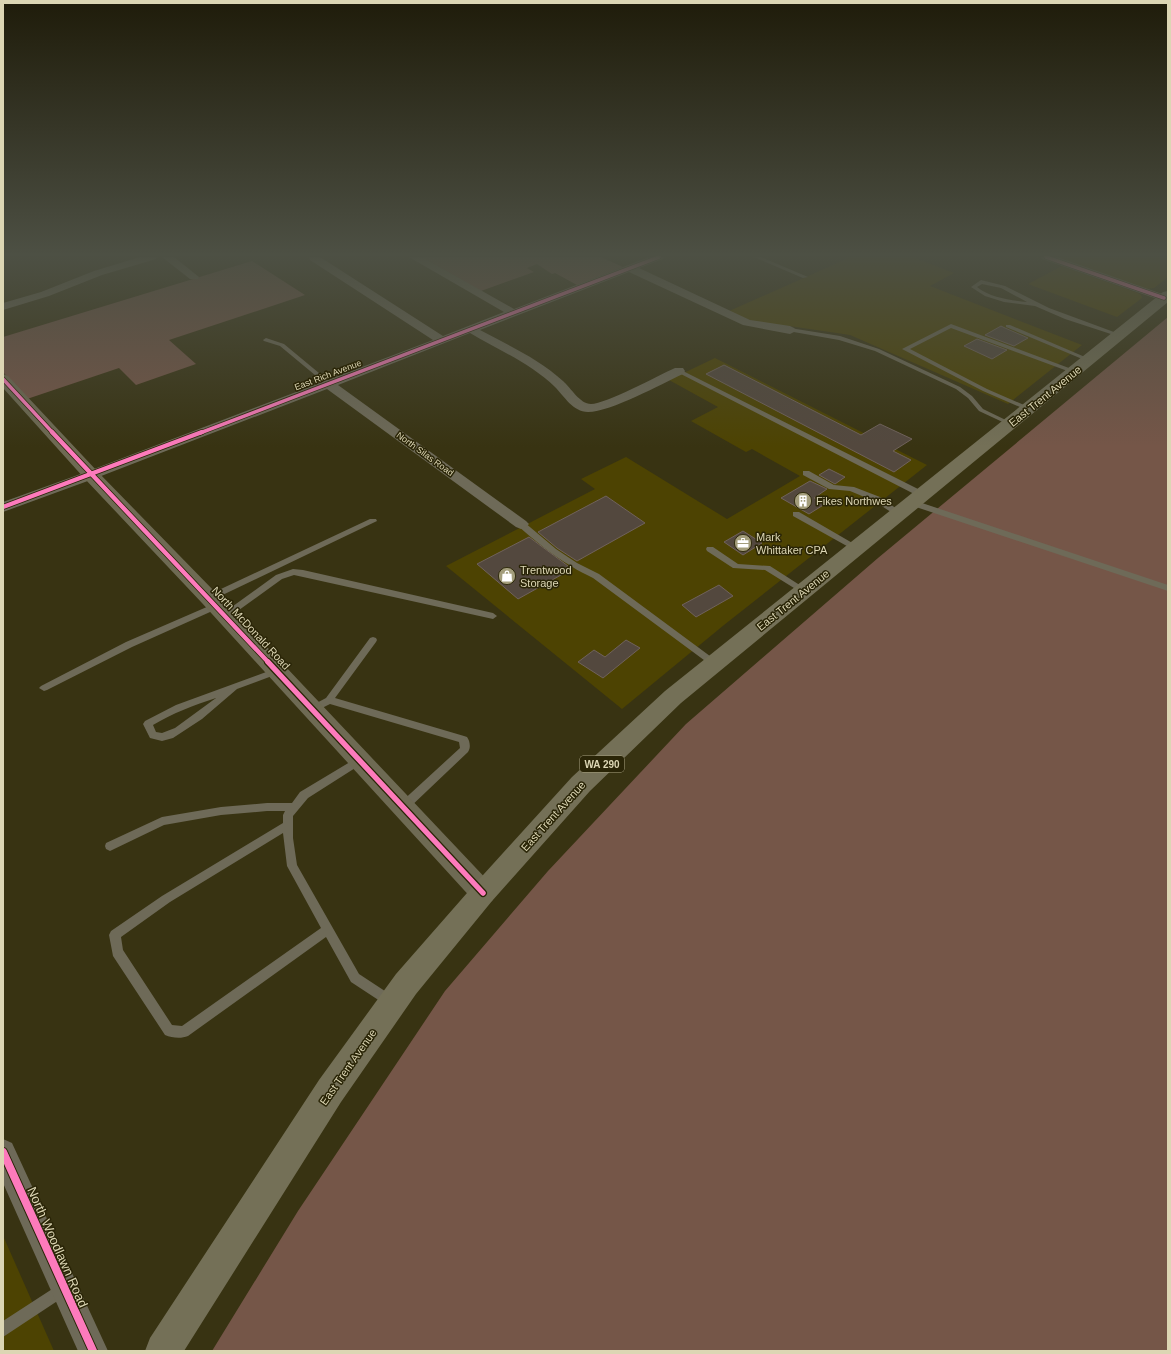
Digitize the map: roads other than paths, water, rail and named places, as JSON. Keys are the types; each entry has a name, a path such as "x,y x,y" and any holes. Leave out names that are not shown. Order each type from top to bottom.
{"main road":[{"name":"East Trent Avenue","path":"163,1351 330,1091 406,984 483,893 581,784 673,697 1137,320"}],"street":[{"path":"411,320 442,340"},
{"name":"East Rich Avenue","path":"3,507 495,320"},
{"path":"741,320 747,323 790,330"},
{"path":"471,329 541,369 559,384 578,404 587,408 606,404 679,371"},
{"name":"North McDonald Road","path":"3,379 90,475 277,671 320,704 360,760 483,893"},
{"name":"North Silas Road","path":"330,384 521,524"},
{"name":"North Woodlawn Road","path":"3,1152 93,1351"}],"lane":[{"path":"1079,320 1119,335"},
{"path":"1020,416 985,390 905,349 950,326 1082,366"},
{"path":"1008,326 1082,366"},
{"path":"790,330 840,338 878,350 958,388 970,397 976,406 981,410 1020,416"},
{"path":"266,340 282,345 330,384"},
{"path":"679,371 912,504"},
{"path":"806,473 832,488 851,489 878,499 912,504 1168,588"},
{"path":"796,514 857,548"},
{"path":"217,607 373,522"},
{"path":"521,524 532,534 575,565 594,575 715,664"},
{"path":"710,549 736,566 767,568 805,591"},
{"path":"44,688 84,666 167,627 217,607 279,577 293,572 493,616"},
{"path":"374,640 320,704 464,740 465,749 403,808"},
{"path":"234,687 203,714 185,727 163,737 153,735 148,724 162,714 234,687 277,671"},
{"path":"360,760 304,796 288,815 288,838 292,866 355,978 393,1003"},
{"path":"110,846 162,821 220,811 267,807 294,807"},
{"path":"288,825 166,900 115,935 117,952 169,1031 184,1032 328,929"},
{"path":"3,1330 64,1288"}],"place":[{"name":"Fikes Northwes","path":"803,501"},
{"name":"Mark Whittaker CPA","path":"743,543"},
{"name":"Trentwood Storage","path":"507,576"}]}
